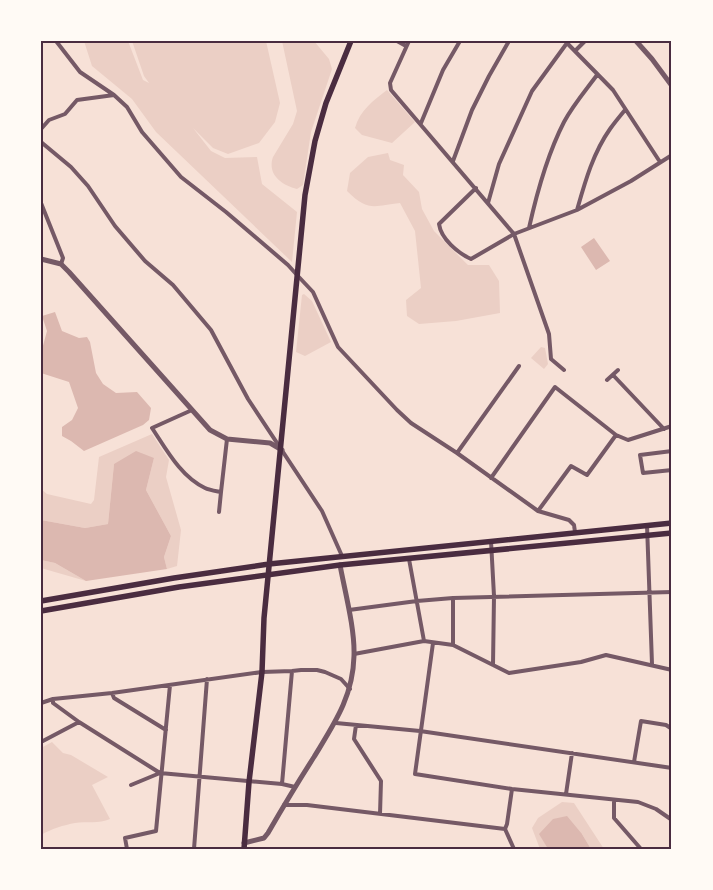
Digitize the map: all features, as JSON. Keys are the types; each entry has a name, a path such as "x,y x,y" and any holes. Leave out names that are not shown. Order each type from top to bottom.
{"main road":[{"path":"244,846 249,782 262,672 264,618 282,450 305,195 315,141 331,86 351,41"},
{"path":"41,600 269,564 672,522"},
{"path":"41,611 179,587 340,565 672,532"}],"street":[{"path":"56,41 80,72 114,95 127,107 142,132 181,177 226,212 288,265 312,292 338,347 411,423 457,453 538,511 569,520 574,525 575,532"},
{"path":"397,41 408,43 390,83 391,90 514,234 548,334 551,359 564,370"},
{"path":"421,123 443,70 460,41"},
{"path":"452,161 472,110 509,41"},
{"path":"574,51 585,41"},
{"path":"636,41 672,86"},
{"path":"488,203 499,164 532,91 566,42 613,90 660,162"},
{"path":"529,228 536,197 551,150 565,120 597,74"},
{"path":"41,129 49,120 65,114 78,100 114,95"},
{"path":"577,210 597,152 610,129 625,110"},
{"path":"41,142 71,167 88,186 115,226 145,261 173,285 211,330 248,399 322,511 342,556"},
{"path":"476,188 439,224 440,231 460,254 471,259 514,234 577,210 631,182 672,155"},
{"path":"41,203 62,258 61,264"},
{"path":"41,259 61,264 210,430 227,439 270,443 282,450"},
{"path":"457,453 519,366"},
{"path":"607,380 618,370"},
{"path":"613,374 664,429"},
{"path":"491,478 555,387 616,435 628,440 672,426"},
{"path":"192,410 152,428 172,457 189,477 206,489 221,492"},
{"path":"538,511 571,466 587,475 616,435"},
{"path":"219,512 227,439"},
{"path":"672,451 640,454 643,473 672,470"},
{"path":"647,525 652,664"},
{"path":"491,541 494,596 493,666"},
{"path":"409,559 424,642"},
{"path":"244,846 264,838 336,723 350,689 354,654 340,565"},
{"path":"348,610 453,598 672,592"},
{"path":"453,598 453,644"},
{"path":"354,654 424,642 453,644 510,673 581,662 606,655 672,670"},
{"path":"433,643 420,731 416,774 512,789 638,802 656,809 672,820"},
{"path":"41,703 53,699 262,672 317,670 341,680 350,689"},
{"path":"282,784 292,671"},
{"path":"194,849 207,679"},
{"path":"127,849 125,838 156,831 160,773 170,685"},
{"path":"112,692 114,698 166,730"},
{"path":"53,699 53,703 79,722 160,773 282,784 295,787"},
{"path":"41,742 79,722"},
{"path":"634,762 642,722 666,724 672,729"},
{"path":"336,723 420,731 672,768 672,764"},
{"path":"356,724 354,739 381,781 380,814"},
{"path":"566,794 572,753"},
{"path":"131,785 160,773"},
{"path":"512,789 505,829 514,849"},
{"path":"614,801 614,818 641,849"},
{"path":"284,805 307,805 505,829"}],"shaded area":[{"path":"84,41 128,41 143,80 149,83 144,76 132,41 266,41 280,103 275,122 259,143 228,154 213,148 193,128 211,151 225,158 257,157 262,184 297,212 292,262 156,132 132,99 92,66"},
{"path":"282,41 314,41 329,59 332,69 311,132 303,185 297,189 281,182 272,169 273,157 293,124 297,111"},
{"path":"387,90 415,122 392,143 362,135 355,128 364,111"},
{"path":"388,153 390,160 404,165 403,175 419,192 422,209 434,231 468,265 489,265 499,281 500,313 456,321 419,324 407,316 406,300 421,288 415,231 400,203 377,206 366,205 347,191 350,173 368,157"},
{"path":"594,238 610,261 596,270 581,247"},
{"path":"304,294 312,301 331,342 305,356 296,352 302,295"},
{"path":"55,312 62,331 79,338 87,337 90,342 96,373 103,384 116,393 137,392 151,408 149,420 143,425 84,451 62,436 62,427 72,420 78,408 69,382 41,373 41,353 47,331 42,316"},
{"path":"541,347 545,348 548,364 544,369 531,358"},
{"path":"152,434 169,460 166,477 181,530 177,566 167,569 164,557 171,536 146,490 154,458 114,464 108,524 85,528 41,520 41,489 47,494 91,504 94,500 99,457"},
{"path":"136,451 154,458 146,490 171,536 164,557 167,569 86,581 55,563 41,560 41,520 85,528 108,524 114,464"},
{"path":"41,560 55,563 86,581 41,568"},
{"path":"52,742 63,753 71,755 108,777 92,785 110,819 79,822 53,829 41,835 41,748"},
{"path":"562,802 574,803 604,849 591,849 582,834 540,834 548,849 540,849 532,828 538,818"},
{"path":"567,816 582,834 591,849 548,849 539,834 553,819"}]}
